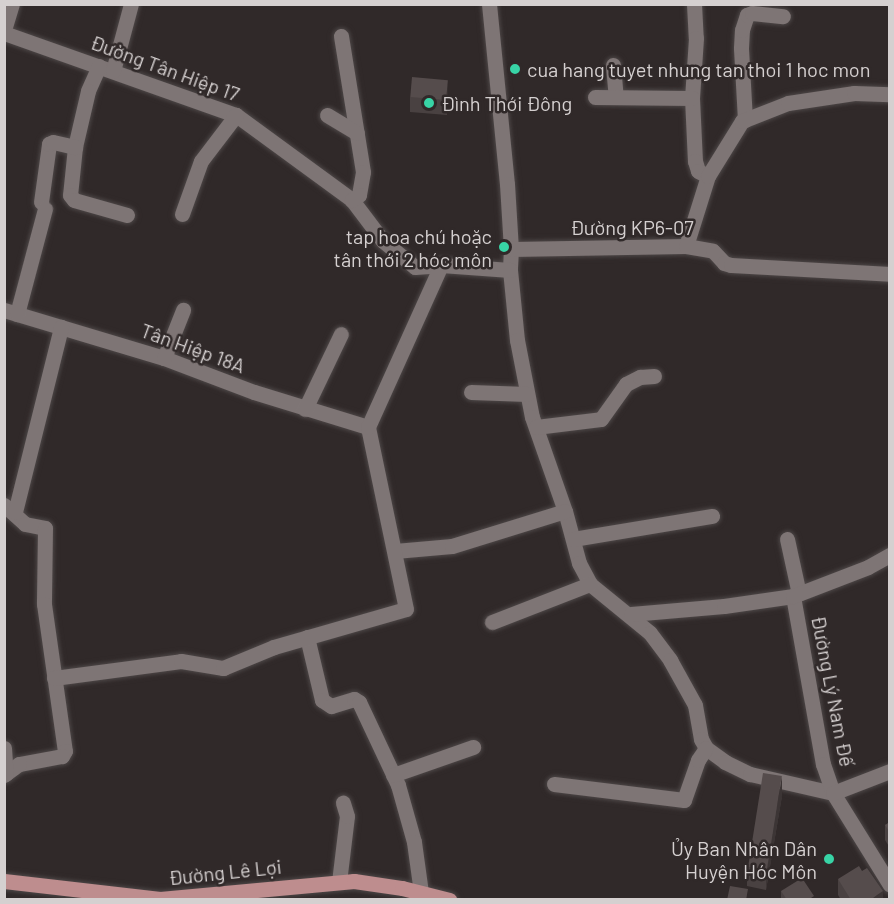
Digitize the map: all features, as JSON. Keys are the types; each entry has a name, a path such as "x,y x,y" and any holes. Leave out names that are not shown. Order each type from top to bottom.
{"main road":[{"name":"Đường Lê Lợi","path":"4,881 160,900 354,881 449,900"}],"street":[{"path":"4,32 12,4"},
{"path":"127,215 71,198 70,187 75,147 88,90 106,68 131,4"},
{"path":"489,4 517,340 536,427 565,511 579,563 590,584 631,614 650,633 685,683 695,705 701,739 706,748 725,762 750,774 833,793 890,771"},
{"path":"694,4 696,38 692,98 695,161 698,171 708,176"},
{"path":"745,120 741,48 742,30 747,15 752,13 783,16"},
{"name":"Đường Tân Hiệp 17","path":"4,32 236,115 352,200 383,241 415,267 441,265 510,270"},
{"path":"341,36 363,172 359,195 352,200"},
{"path":"613,64 616,97"},
{"path":"686,246 708,176 745,120 788,103 854,93 890,94"},
{"path":"595,97 692,98"},
{"path":"182,214 201,161 236,115"},
{"path":"327,115 357,133"},
{"path":"11,312 43,206 49,144 53,142 75,147"},
{"name":"Đường KP6-07","path":"511,249 686,246 713,251 724,262 731,265 890,274"},
{"path":"54,678 181,661 222,668 274,646 406,609 368,427 441,265"},
{"path":"164,358 183,310"},
{"name":"Tân Hiệp 18A","path":"11,312 164,358 305,409 368,427"},
{"path":"5,774 19,764 64,754 44,604 45,528 25,524 10,508 61,327"},
{"path":"305,409 341,334"},
{"path":"536,427 601,419 626,384 640,377 654,376"},
{"path":"471,392 527,394"},
{"path":"394,551 452,546 565,511"},
{"path":"573,539 712,516"},
{"name":"Đường Lý Nam Đế","path":"787,539 823,764 833,793 887,877"},
{"path":"631,614 724,606 796,595 868,567 890,555"},
{"path":"492,622 590,584"},
{"path":"307,637 322,700 331,706 354,699 359,702 393,775 411,831 422,896"},
{"path":"393,775 473,747"},
{"path":"4,748 5,774"},
{"path":"554,784 684,800 698,760 706,748"},
{"path":"339,882 347,816 344,803"}],"building":[{"path":"412,77 448,80 446,100 410,97"},
{"path":"763,773 782,776 767,870 748,867"},
{"path":"890,822 890,833 885,825"},
{"path":"859,866 862,871 867,868 883,891 870,900 851,900 838,879"},
{"path":"802,878 814,896 808,900 787,900 781,891"},
{"path":"730,886 748,889 746,900 727,900"}],"place":[{"name":"cua hang tuyet nhung tan thoi 1 hoc mon","path":"515,69"},
{"name":"Đình Thới Đông","path":"429,103"},
{"name":"tap hoa chú hoặc tân thới 2 hóc môn","path":"504,247"},
{"name":"Ủy Ban Nhân Dân Huyện Hóc Môn","path":"829,859"}]}
